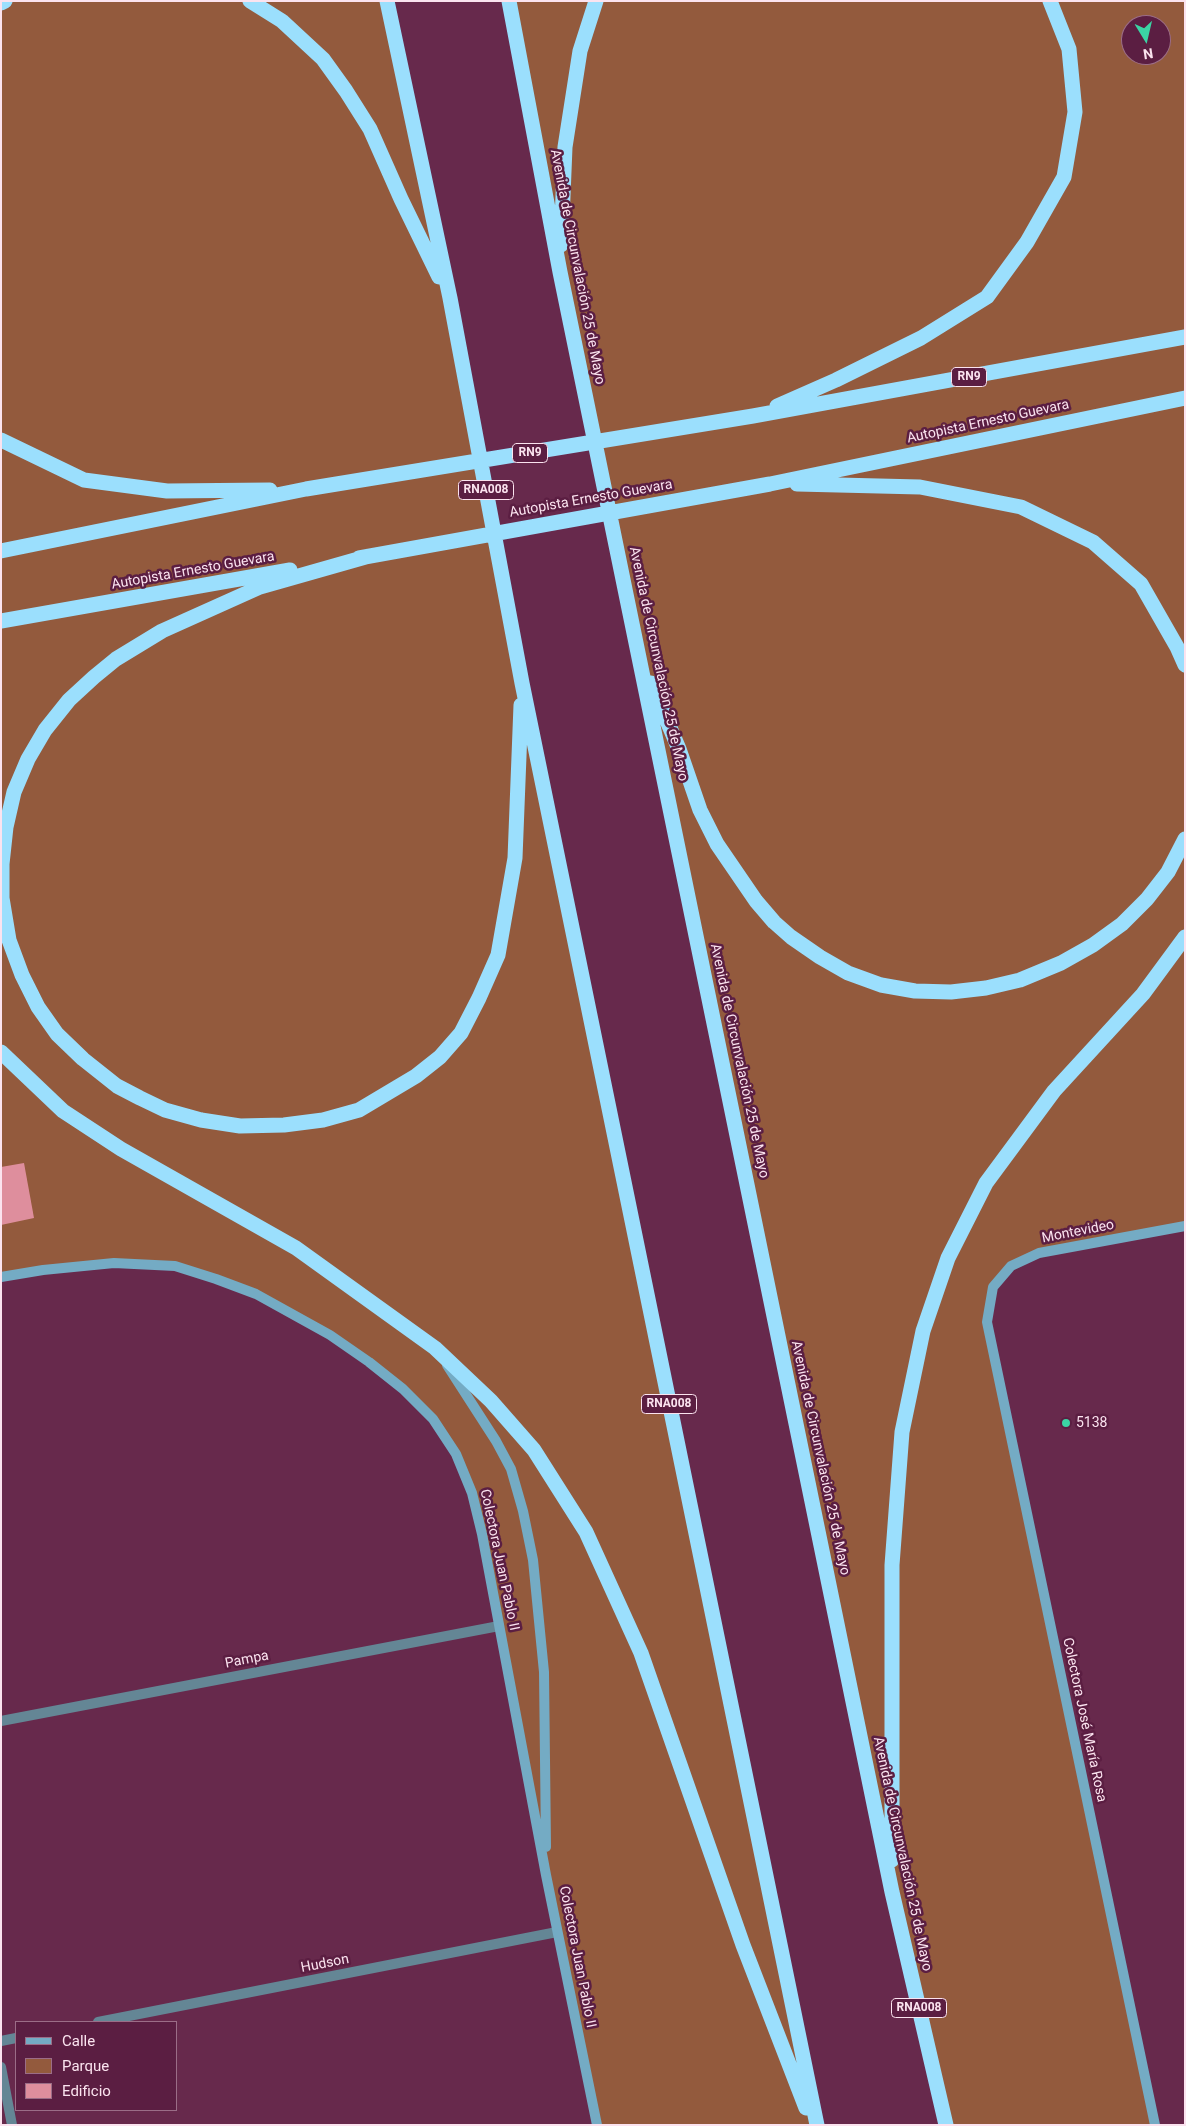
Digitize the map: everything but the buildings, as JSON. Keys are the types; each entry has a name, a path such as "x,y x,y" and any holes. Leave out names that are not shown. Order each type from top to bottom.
{"highway":[{"path":"1,3 5,1"},
{"path":"250,1 282,21 316,52 346,91 370,129 401,199 450,298"},
{"name":"RNA008","path":"387,1 450,298 522,683 816,2125"},
{"name":"Avenida de Circunvalación 25 de Mayo","path":"509,1 560,272 892,1892 946,2125"},
{"path":"560,272 565,147 580,51 596,1"},
{"path":"753,416 836,380 921,338 987,297 1027,242 1064,178 1075,112 1069,49 1050,1"},
{"name":"RN9","path":"1,551 306,489 753,416 1185,337"},
{"name":"Autopista Ernesto Guevara","path":"1,621 770,484 1185,398"},
{"path":"1,440 84,480 168,491 306,489"},
{"path":"770,484 920,487 1021,507 1093,542 1141,584 1177,647 1185,665"},
{"path":"369,556 260,587 162,631 139,644 116,659 69,700 45,730 28,759 14,792 6,827 2,864 2,898 9,940 22,975 38,1007 58,1034 83,1058 117,1086 165,1110 201,1120 240,1126 284,1126 323,1120 359,1110 416,1076 440,1057 460,1033 480,998 498,955 516,858 522,683"},
{"path":"638,652 680,749 700,810 717,844 756,901 774,922 791,937 820,957 848,973 881,985 915,991 951,992 986,988 1020,980 1061,963 1093,945 1135,912 1168,872 1185,839"},
{"path":"892,1892 892,1565 902,1432 923,1331 948,1258 986,1183 1054,1091 1143,994 1185,937"},
{"path":"1,1052 62,1112 121,1149 296,1248 435,1348 491,1401 534,1450 586,1532 641,1653 743,1944 812,2125"}],"main road":[{"name":"Montevideo","path":"986,1322 993,1287 1011,1266 1039,1253 1185,1226"},
{"name":"Colectora Juan Pablo II","path":"1,1277 43,1270 114,1263 175,1266 256,1294 330,1335 403,1389 433,1419 456,1454 472,1493 482,1534 557,1932 597,2125"},
{"name":"Colectora José María Rosa","path":"986,1322 1155,2125"},
{"path":"435,1348 496,1441 511,1469 524,1511 533,1560 544,1672 546,1875"}],"street":[{"name":"Pampa","path":"1,1721 499,1626"},
{"name":"Hudson","path":"103,2021 557,1932"},
{"path":"1,2041 15,2038"},
{"path":"1,2067 12,2125"}],"green space":[{"path":"1,1 387,1 817,2125 597,2125 472,1493 433,1419 369,1362 256,1294 175,1266 114,1263 1,1277"},
{"path":"509,1 1185,1 1185,1226 1039,1253 1011,1266 993,1287 987,1322 1155,2125 946,2125"}],"place":[{"name":"5138","path":"1066,1423"}]}
